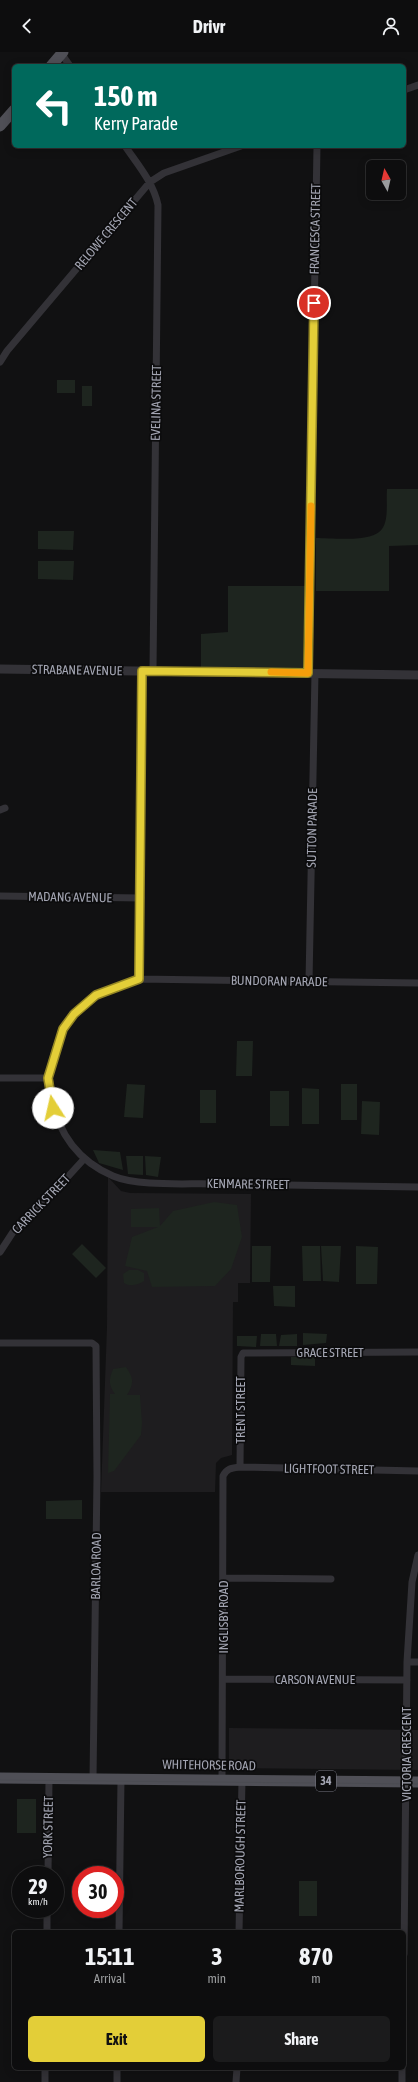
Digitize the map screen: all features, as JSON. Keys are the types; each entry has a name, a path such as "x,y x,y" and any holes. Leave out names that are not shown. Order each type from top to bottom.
{"main road":[{"path":"53,64 62,53"},
{"path":"0,126 12,112"},
{"name":"WHITEHORSE ROAD","path":"0,1778 418,1782"}],"street":[{"path":"62,53 69,64"},
{"path":"406,89 418,85"},
{"name":"EVELINA STREET","path":"126,148 150,182 155,192 158,205 153,670"},
{"name":"RELOWE CRESCENT","path":"0,362 7,351 150,182 164,173 235,148"},
{"name":"FRANCESCA STREET","path":"311,673 317,148"},
{"name":"STRABANE AVENUE","path":"0,669 418,675"},
{"path":"84,1159 62,1132 53,1108 48,1078 58,1041 63,1029 74,1014 96,995 139,979 141,898 142,671"},
{"name":"SUTTON PARADE","path":"309,982 311,673"},
{"name":"MADANG AVENUE","path":"0,896 141,898"},
{"name":"BUNDORAN PARADE","path":"139,979 418,983"},
{"path":"0,1078 48,1078"},
{"name":"KENMARE STREET","path":"84,1159 114,1176 163,1183 418,1187"},
{"name":"CARRICK STREET","path":"0,1252 13,1232 43,1204 84,1159"},
{"name":"BARLOA ROAD","path":"0,1343 92,1343 96,1346 98,1353 93,1779"},
{"name":"GRACE STREET","path":"243,1353 418,1352"},
{"name":"TRENT STREET","path":"240,1467 241,1357 243,1353"},
{"name":"LIGHTFOOT STREET","path":"240,1467 418,1471"},
{"name":"INGLISBY ROAD","path":"222,1780 223,1476 226,1471 231,1468 240,1467"},
{"name":"VICTORIA CRESCENT","path":"404,1930 407,1662 412,1582 418,1555"},
{"path":"223,1578 331,1579"},
{"path":"407,1662 418,1662"},
{"name":"CARSON AVENUE","path":"223,1679 407,1680"},
{"name":"YORK STREET","path":"48,1866 49,1779"},
{"path":"119,1930 121,1779"},
{"name":"MARLBOROUGH STREET","path":"239,1930 242,1780"},
{"path":"47,1918 47,1930"},
{"path":"45,2070 45,2082"},
{"path":"117,2070 117,2082"},
{"path":"236,2082 237,2070"},
{"path":"402,2070 402,2082"}],"shaded area":[{"path":"57,380 75,380 75,393 57,393"},
{"path":"82,386 92,386 92,406 82,406"},
{"path":"387,489 418,489 418,545 389,546 389,591 316,591 316,538 351,539 370,536 377,533 382,529 386,521"},
{"path":"38,531 74,531 73,550 38,549"},
{"path":"38,561 74,561 73,580 38,579"},
{"path":"228,586 305,586 303,668 201,667 201,634 228,632"},
{"path":"237,1041 253,1041 252,1076 236,1076"},
{"path":"127,1084 145,1085 143,1118 124,1117"},
{"path":"341,1084 357,1084 357,1120 341,1120"},
{"path":"302,1088 319,1089 319,1124 302,1124"},
{"path":"200,1090 216,1090 216,1123 200,1123"},
{"path":"270,1091 289,1091 289,1126 270,1126"},
{"path":"362,1101 380,1102 379,1135 361,1134"},
{"path":"93,1150 120,1152 123,1170 99,1163"},
{"path":"126,1156 143,1156 143,1175 128,1174"},
{"path":"145,1156 161,1157 158,1177 146,1175"},
{"path":"108,1177 121,1191 130,1193 251,1194 250,1283 238,1283 238,1302 233,1302 232,1455 221,1458 216,1463 215,1492 101,1492 107,1327"},
{"path":"214,1202 237,1205 242,1237 231,1269 215,1286 152,1287 147,1271 125,1266 132,1237 158,1227 131,1227 131,1209 159,1208 160,1226 173,1211"},
{"path":"82,1244 106,1268 96,1278 72,1254"},
{"path":"252,1246 271,1246 270,1282 252,1282"},
{"path":"302,1246 320,1246 321,1281 303,1281"},
{"path":"321,1246 341,1246 339,1282 323,1281"},
{"path":"356,1246 378,1247 377,1284 356,1284"},
{"path":"129,1270 138,1270 144,1273 144,1281 134,1285 124,1283 123,1274"},
{"path":"273,1286 295,1286 295,1307 274,1306"},
{"path":"303,1333 327,1334 326,1343 303,1345"},
{"path":"261,1334 276,1334 277,1346 260,1346"},
{"path":"297,1334 297,1346 279,1346 281,1335"},
{"path":"237,1336 257,1336 256,1347 237,1346"},
{"path":"291,1357 315,1357 315,1366 291,1365"},
{"path":"126,1367 132,1378 132,1384 127,1395 140,1395 142,1423 141,1435 114,1471 108,1473 110,1394 115,1394 110,1385 110,1379 113,1369"},
{"path":"82,1500 82,1519 46,1519 46,1501"},
{"path":"229,1728 418,1730 418,1770 229,1768"},
{"path":"17,1799 36,1799 36,1833 17,1833"},
{"path":"299,1881 317,1881 317,1916 299,1916"}],"tram line":[{"path":"0,1780 418,1784"}],"slow traffic":[{"path":"271,672 308,673 311,506"}],"route":[{"path":"53,1108 48,1078 53,1057 63,1029 74,1014 96,995 114,987 139,979 141,898 142,671 308,673 314,303"}]}
